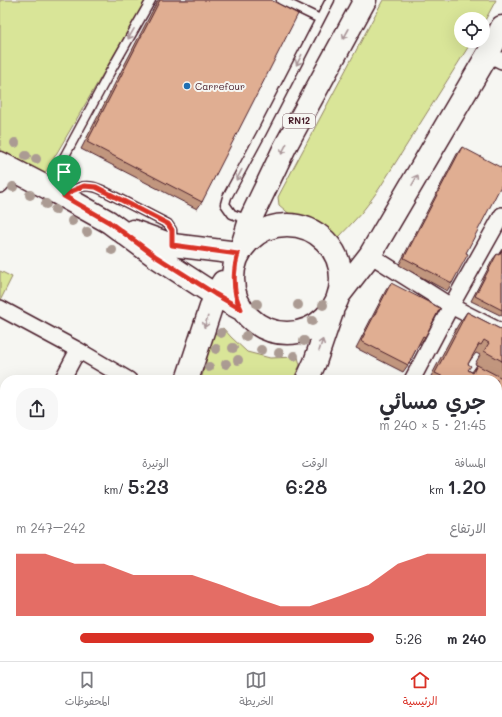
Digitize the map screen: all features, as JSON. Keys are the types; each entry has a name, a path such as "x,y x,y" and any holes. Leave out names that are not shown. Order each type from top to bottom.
{"main road":[{"name":"RN12","path":"189,375 215,294 239,254 250,220 285,147 365,0"},
{"path":"309,375 336,302 342,277 340,262 334,250 324,238 312,230 299,225 285,224 271,226 258,232 239,254 234,283 236,296 241,309 250,320 262,328 275,333 290,334 304,332 317,326 336,302 370,255 495,57 502,27"},
{"path":"4,173 56,192 109,222 155,256 241,309"},
{"path":"109,222 172,245 239,254"}],"street":[{"path":"415,375 451,306 497,238 502,215"},
{"path":"370,255 451,306 502,332"},
{"path":"0,308 120,375"},
{"path":"65,375 78,350"}],"lane":[{"path":"151,0 110,72 56,192 72,191 84,186 96,187 168,224 172,230 172,245"},
{"path":"281,0 320,19"},
{"path":"250,220 232,214 225,204 227,197 330,0"}],"green space":[{"path":"0,0 146,0 44,175 0,152"},
{"path":"383,0 496,0 490,12 454,12 454,48 468,48 379,189 367,206 336,241 322,231 311,225 302,223 292,216 279,205 278,197"},
{"path":"0,271 12,277 0,301"},
{"path":"223,328 247,352 270,358 298,357 300,365 295,375 202,375 213,335"}],"building":[{"path":"160,0 271,0 298,14 202,202 87,142"},
{"path":"462,147 502,168 502,184 466,253 468,254 452,283 404,258"},
{"path":"502,250 502,310 475,296 497,254 499,255"},
{"path":"391,283 440,308 408,365 361,341"},
{"path":"467,312 502,330 502,361 484,351 489,343 484,340 481,345 479,344 468,364 471,366 468,370 473,373 477,365 496,375 439,375 435,373"}],"place":[{"name":"Carrefour","path":"187,86"}],"route":[{"path":"84,186 96,187 171,226 173,233 172,245 238,254 235,262 234,283 236,296 241,309 155,256 109,222 64,196 84,186"}]}
